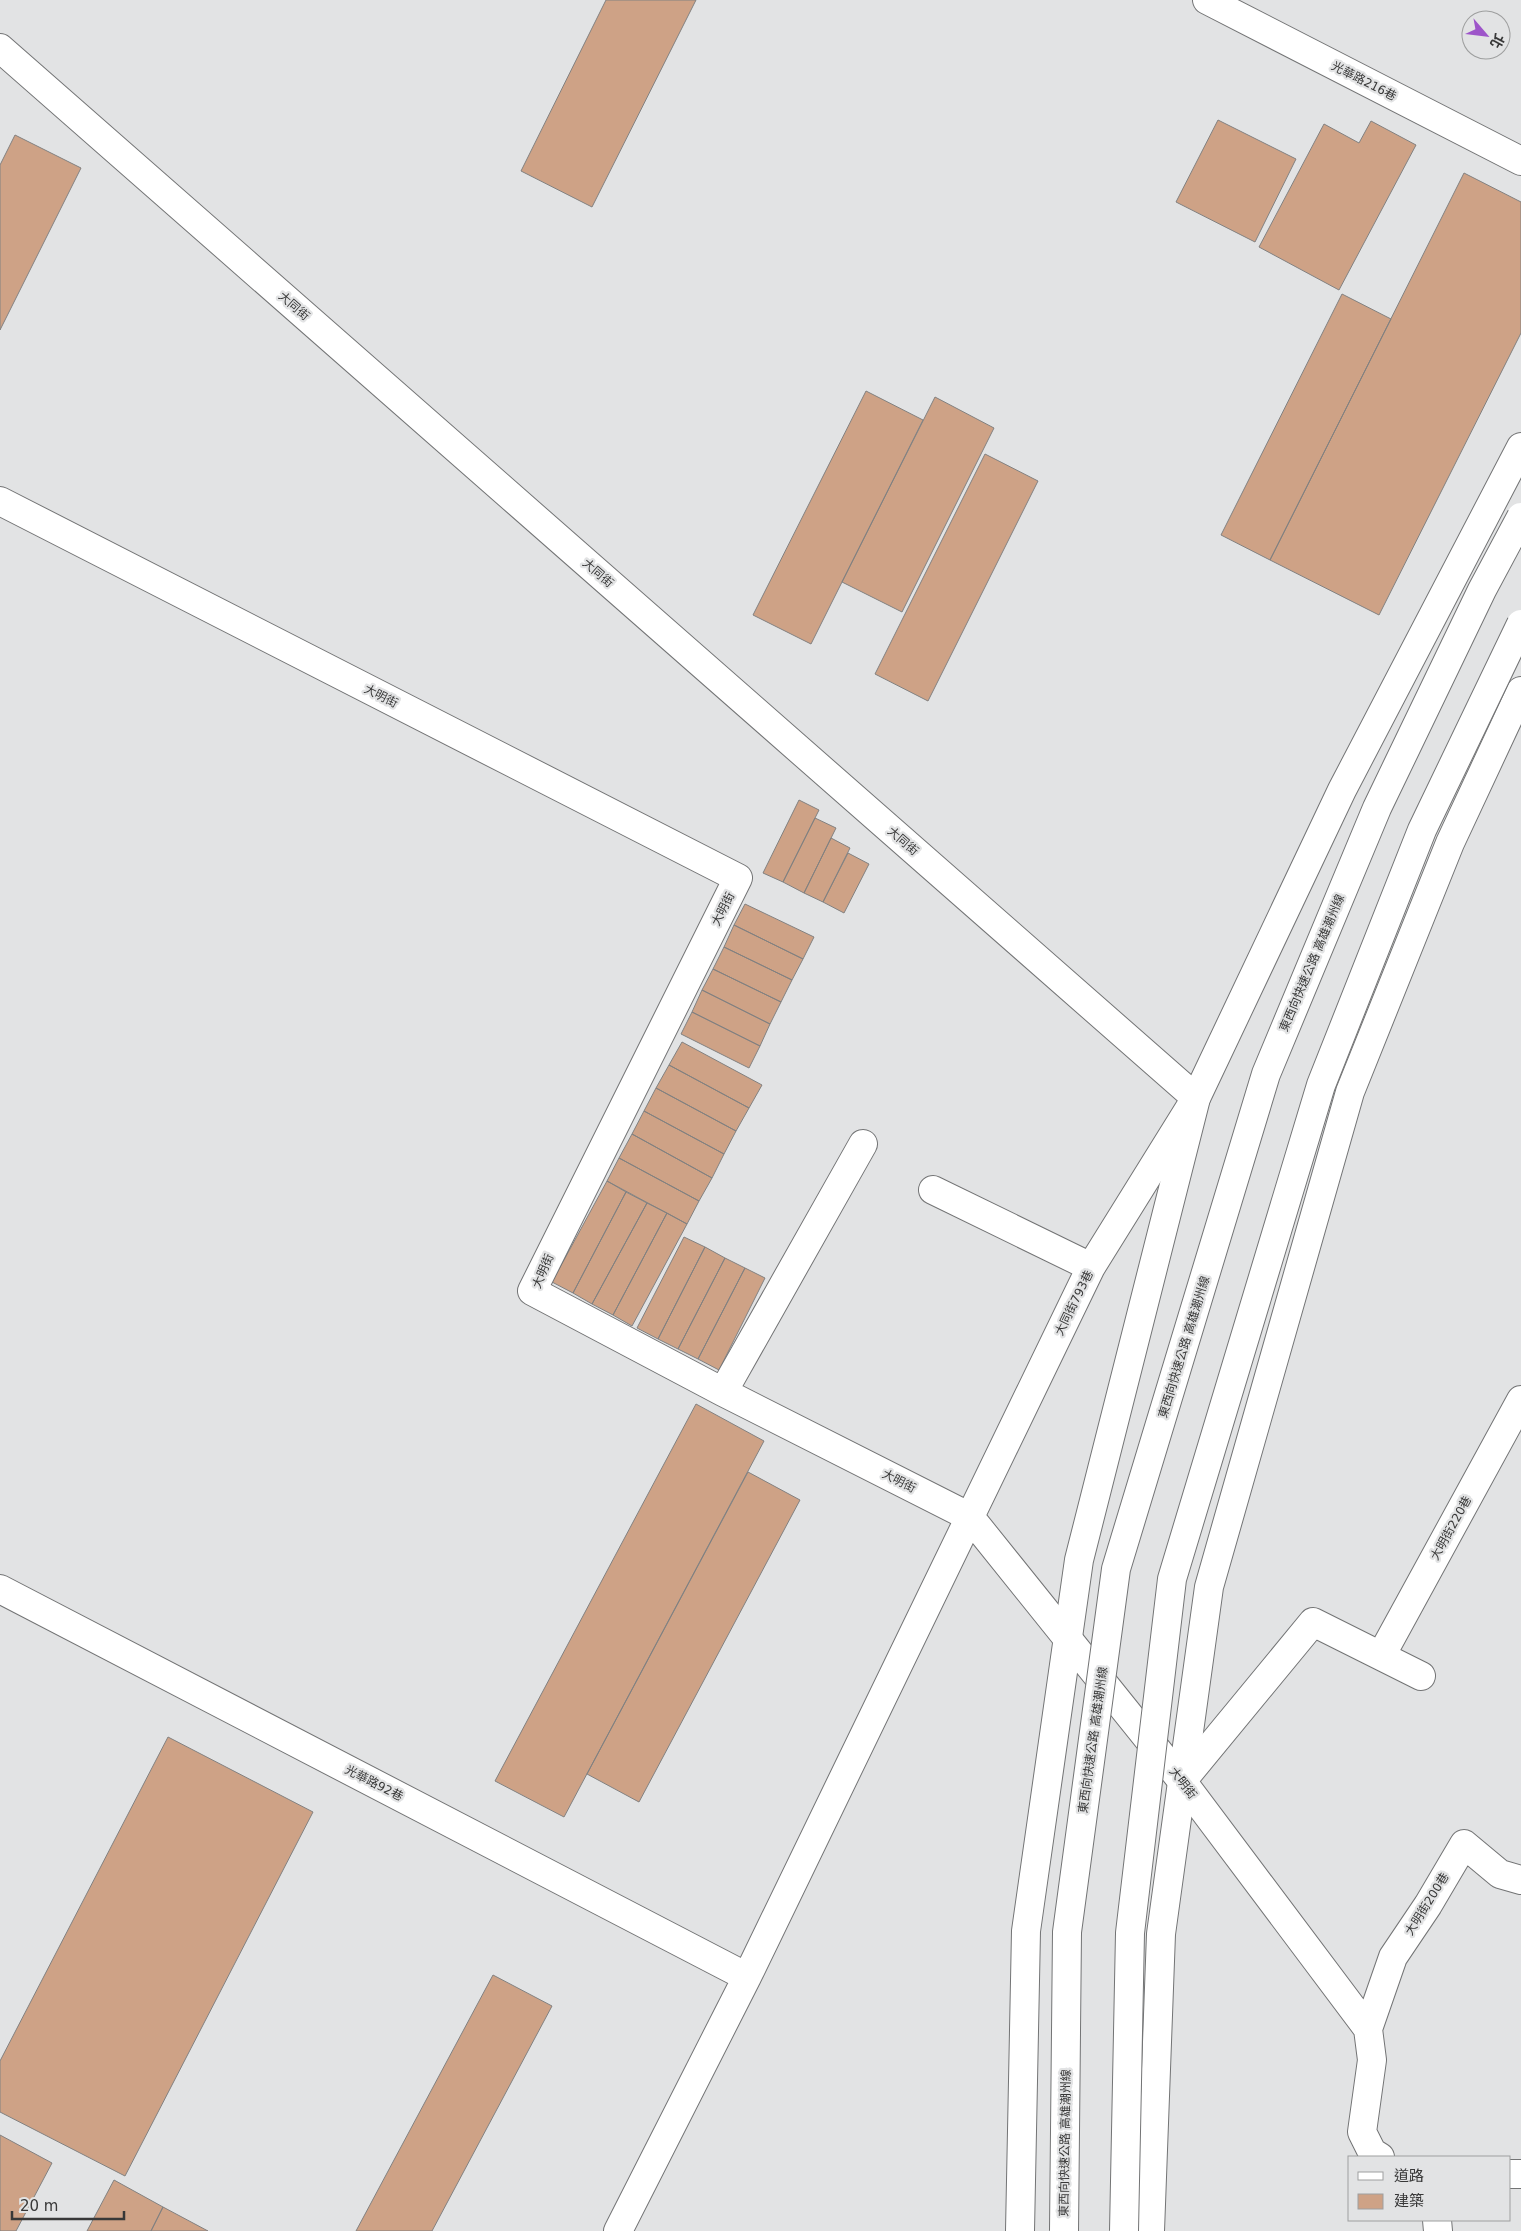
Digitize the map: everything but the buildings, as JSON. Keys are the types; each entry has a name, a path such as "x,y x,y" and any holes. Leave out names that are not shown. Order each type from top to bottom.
{"main road":[{"name":"光華路216巷","path":"1207,0 1521,161"},
{"name":"大同街","path":"0,48 1196,1098"},
{"path":"1020,2231 1026,1931 1080,1560 1196,1098 1342,790 1521,447"},
{"name":"大明街","path":"0,501 738,878 532,1291 724,1392 970,1517 1182,1781 1368,2029 1372,2060 1362,2132 1372,2152 1378,2156"},
{"name":"東西向快速公路 高雄潮州線","path":"1064,2231 1067,1932 1116,1569 1266,1074 1377,808 1482,590 1521,517"},
{"path":"1124,2231 1130,1933 1172,1579 1321,1086 1422,830 1521,624"},
{"path":"1150,2231 1161,1934 1209,1587 1350,1092 1450,843 1519,699"},
{"name":"大同街793巷","path":"618,2231 747,1977 1091,1267 1196,1098"},
{"path":"724,1392 863,1144"},
{"path":"933,1190 1091,1267"},
{"name":"大明街220巷","path":"1381,1656 1521,1400"},
{"name":"光華路92巷","path":"0,1589 747,1977"},
{"path":"1182,1781 1313,1622 1421,1676"},
{"name":"大明街200巷","path":"1368,2029 1392,1957 1428,1905 1464,1844 1500,1874 1521,1880"}]}
